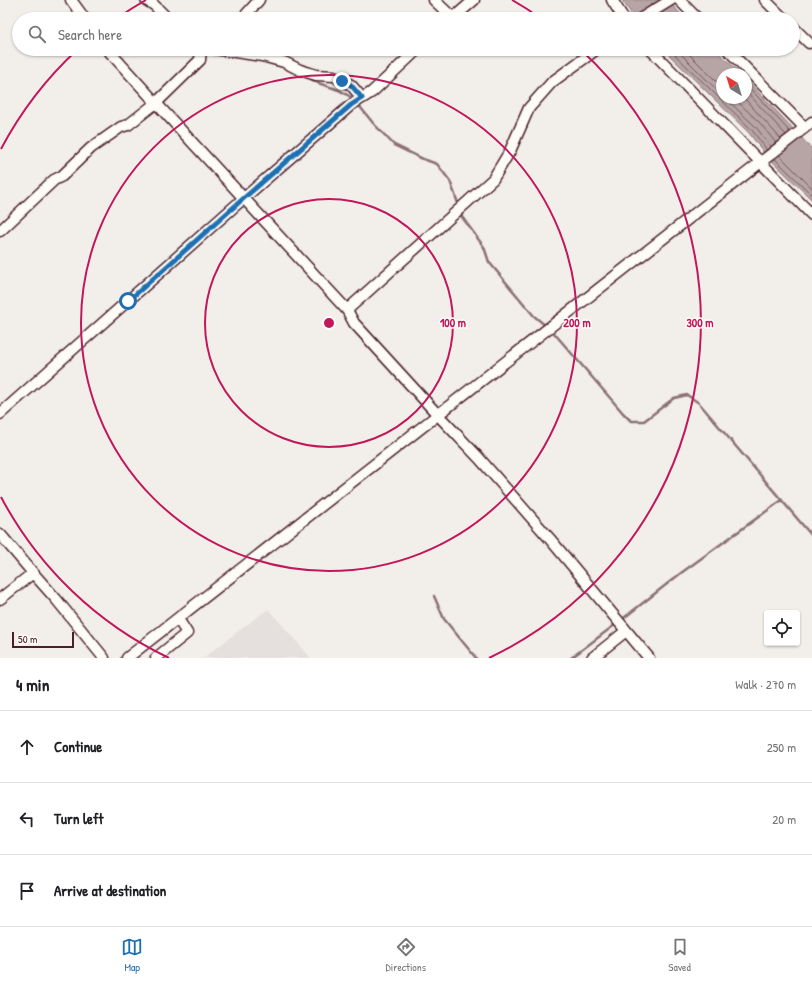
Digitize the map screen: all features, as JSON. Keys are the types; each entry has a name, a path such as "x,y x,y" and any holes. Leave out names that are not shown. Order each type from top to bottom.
{"street":[{"path":"71,0 80,12"},
{"path":"146,0 161,12"},
{"path":"248,12 259,0"},
{"path":"434,0 445,12"},
{"path":"460,12 474,0"},
{"path":"612,0 620,12"},
{"path":"651,12 671,0"},
{"path":"679,0 691,12"},
{"path":"765,0 777,12"},
{"path":"800,35 809,43"},
{"path":"114,56 347,310 354,322 479,458 550,539 649,658"},
{"path":"0,231 54,180 62,176 91,148 121,127 128,125 156,103 200,60 200,56"},
{"path":"262,56 284,62 300,70 316,75 334,76 351,85 362,98"},
{"path":"0,414 244,198 351,105 372,92 411,56"},
{"path":"347,310 493,179 510,151 529,108 552,82 587,56"},
{"path":"657,56 812,215"},
{"path":"127,658 808,124 735,56"},
{"path":"0,534 104,658"},
{"path":"0,599 33,573"},
{"path":"156,658 187,633 178,619"},
{"path":"592,658 626,631"}],"shaded area":[{"path":"268,609 311,658 203,658"}],"water":[{"path":"622,0 668,0 679,12 630,12"},
{"path":"670,56 722,56 735,68 716,68 716,101"},
{"path":"752,85 812,149 812,200 765,154 749,133 719,104 752,104"}],"waterway":[{"path":"307,77 318,83 339,90 354,99"},
{"path":"357,103 373,123 394,145 437,164 450,181 459,206"},
{"path":"461,211 462,217 484,247 489,262 534,316 546,326"},
{"path":"550,329 631,421 644,421 674,398 687,395 699,403 812,536"},
{"path":"620,621 681,573 782,500"},
{"path":"434,596 444,619 476,658"},
{"path":"571,658 616,624"}],"route":[{"path":"128,301 351,105 362,98 351,85 342,81"}]}
